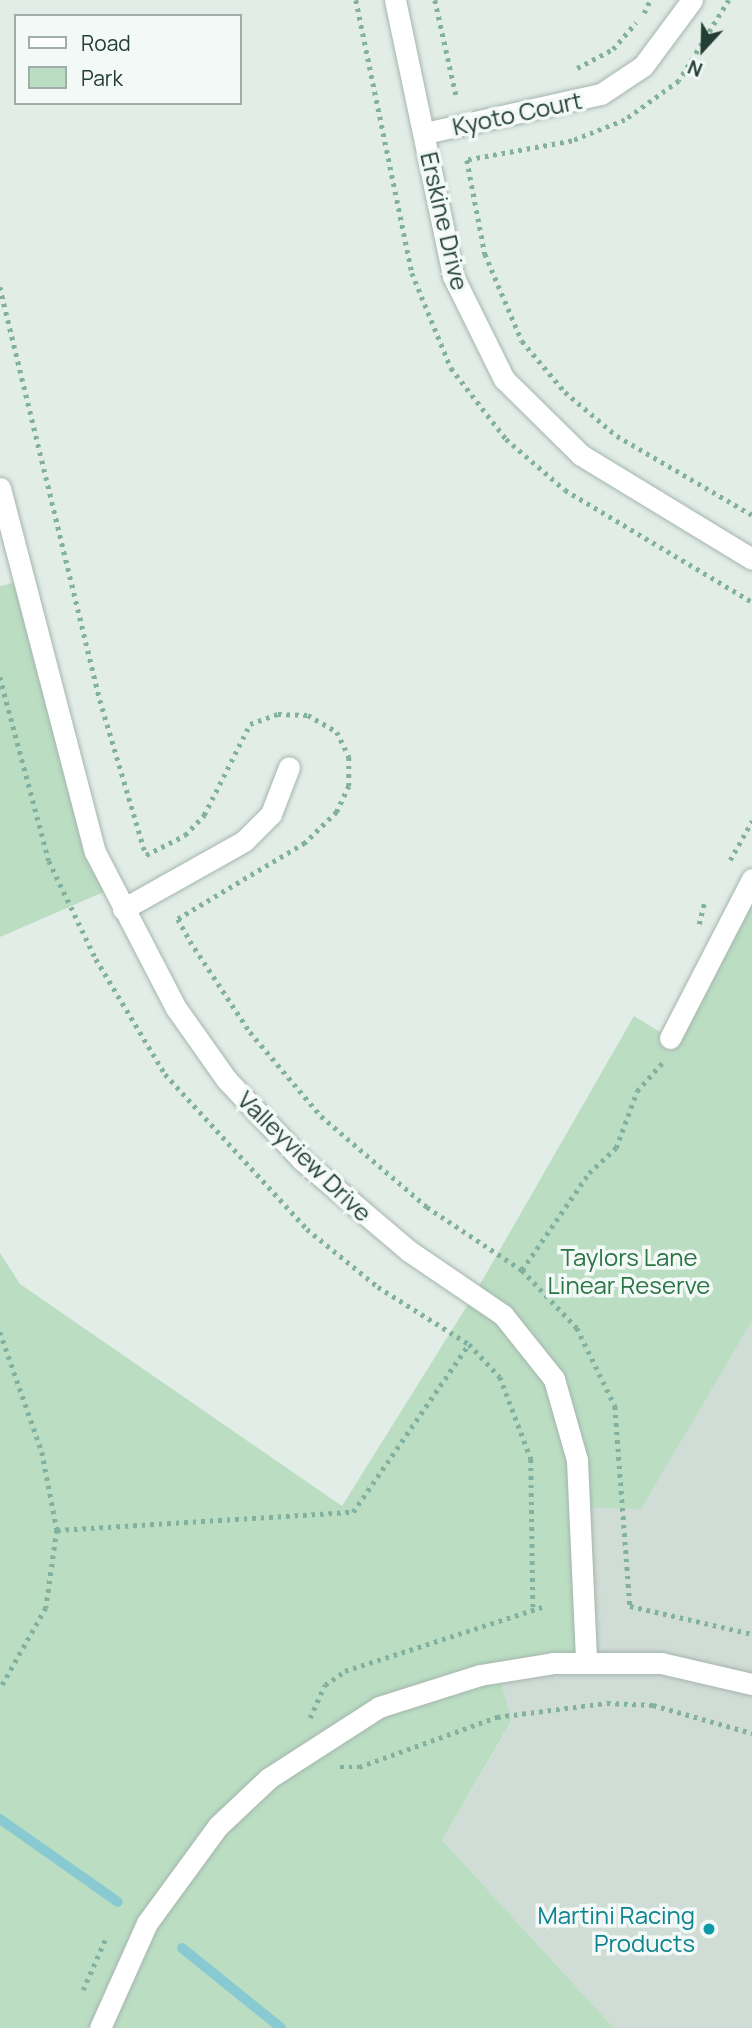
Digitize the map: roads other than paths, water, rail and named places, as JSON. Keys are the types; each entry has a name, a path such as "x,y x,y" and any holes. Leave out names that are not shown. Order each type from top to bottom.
{"street":[{"name":"Erskine Drive","path":"395,0 453,276 503,379 581,455 752,559"},
{"name":"Kyoto Court","path":"425,133 601,94 643,66 692,0"},
{"name":"Valleyview Drive","path":"0,488 76,794 123,909 184,1019 259,1116 381,1229 503,1315 554,1379 577,1461 586,1661"},
{"path":"123,909 244,841 271,814 289,767"},
{"path":"670,1038 752,878"},
{"path":"100,2028 116,1981 162,1898 218,1826 270,1777 379,1707 480,1675 586,1661 661,1663 752,1684"}],"waterway":[{"path":"0,1819 118,1902"},
{"path":"182,1948 281,2028"}],"place":[{"name":"Martini Racing Products","path":"709,1929"}],"park label":[{"name":"Taylors Lane Linear Reserve","path":"629,1271"}]}
